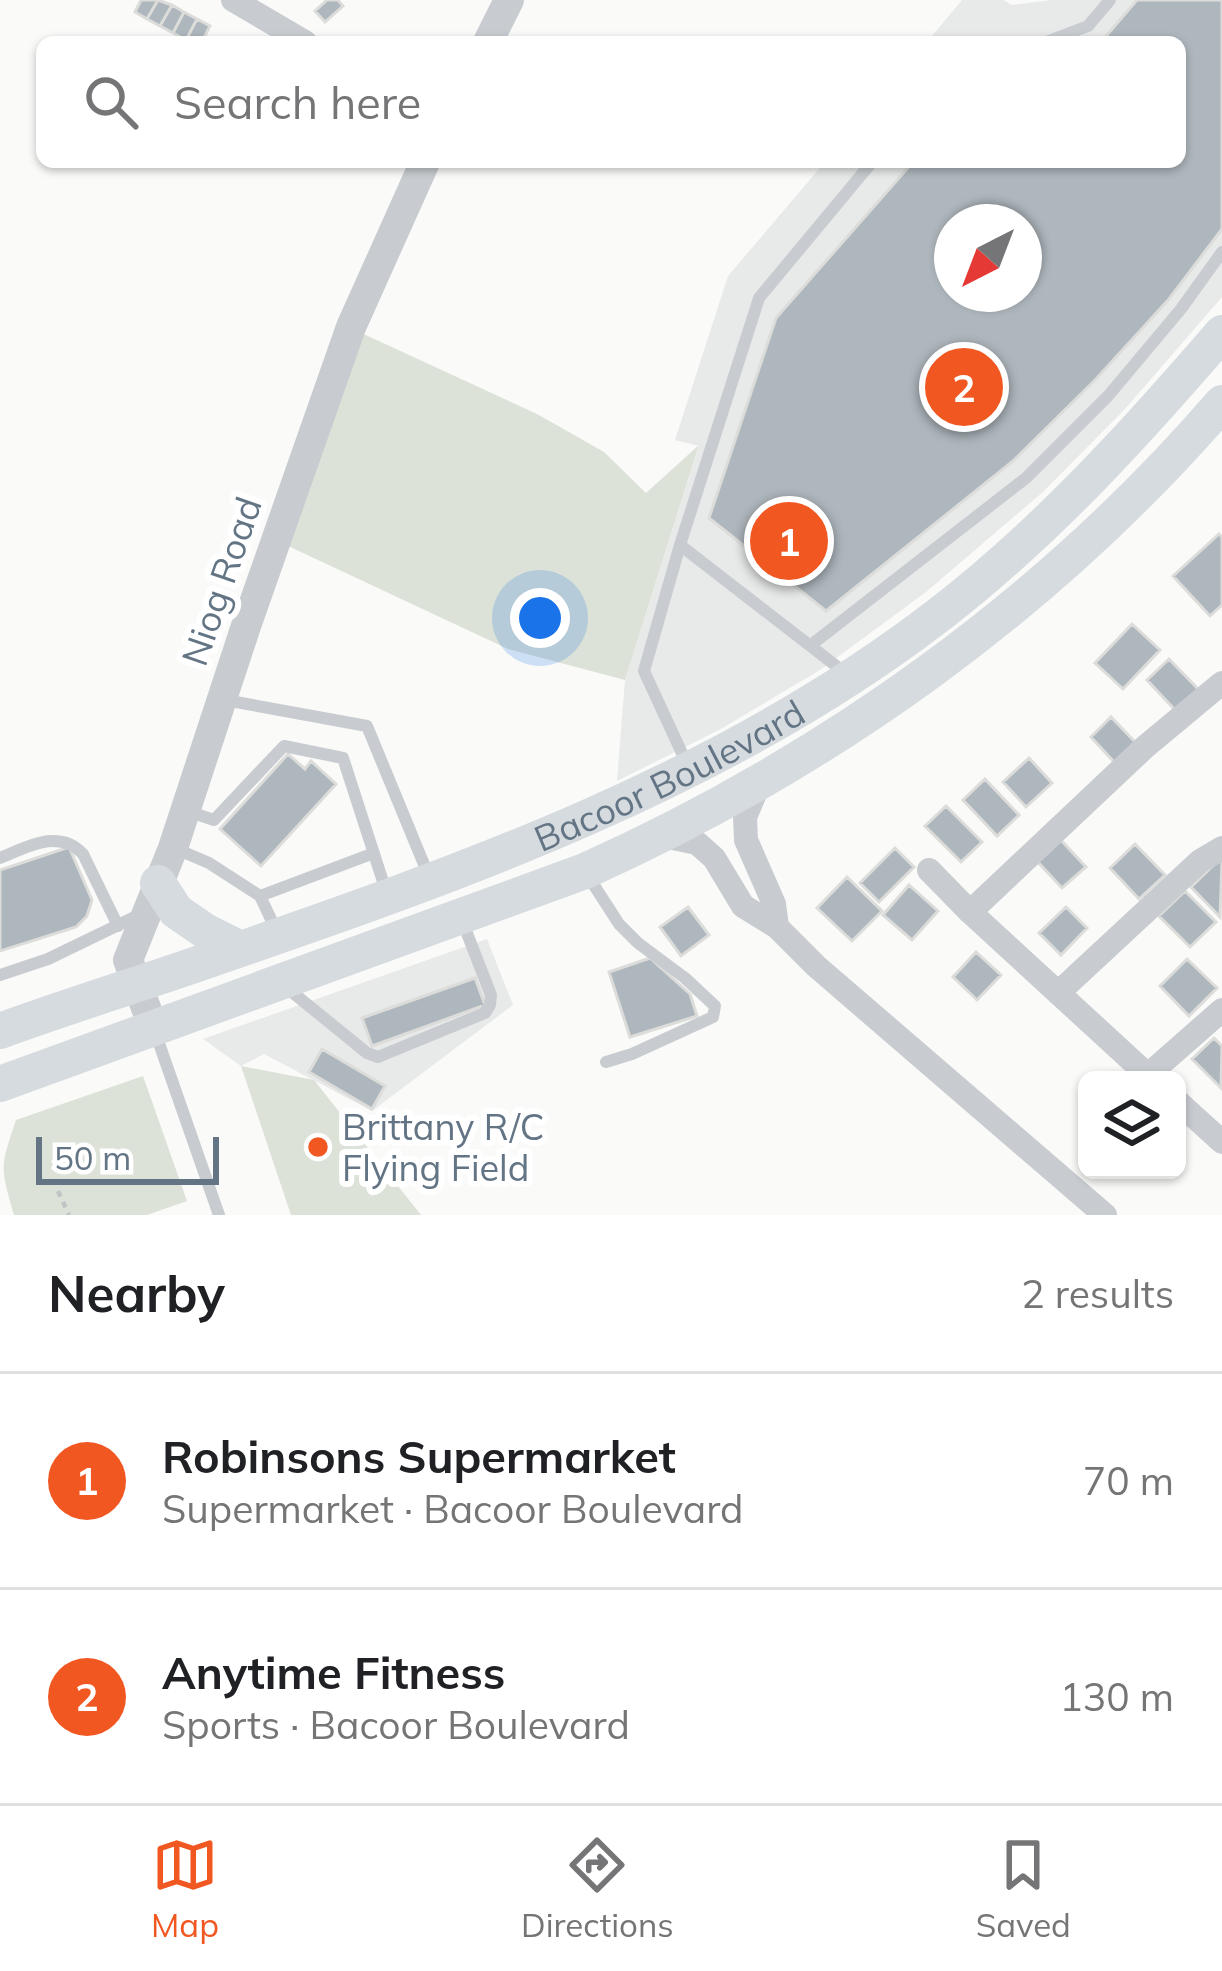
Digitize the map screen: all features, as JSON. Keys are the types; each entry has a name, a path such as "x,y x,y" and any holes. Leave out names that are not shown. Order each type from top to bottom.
{"main road":[{"name":"Bacoor Boulevard","path":"0,1031 18,1019 137,985 549,835 690,770 823,695 940,614 1059,511 1142,426 1222,333"},
{"name":"Bacoor Boulevard","path":"10,1080 585,871 759,784 848,730 969,642 1088,543 1222,403"},
{"path":"850,676 875,710"},
{"path":"153,897 239,948"},
{"path":"0,1112 10,1080"}],"street":[{"path":"233,0 257,8 297,36"},
{"path":"491,36 508,0"},
{"name":"Niog Road","path":"154,1029 128,960 173,848 351,327 422,168"},
{"path":"970,912 1144,747 1222,682"},
{"path":"759,784 745,817 746,840 774,904 777,927"},
{"path":"663,836 697,843 715,858 742,907 777,927 1105,1215"},
{"path":"1058,993 1200,861 1222,848"},
{"path":"929,870 1144,1071"},
{"path":"1157,1071 1222,1010"},
{"path":"1186,1109 1222,1142"}],"lane":[{"path":"1062,36 1088,26 1110,0"},
{"path":"690,770 644,671 680,545 759,298 867,168"},
{"path":"812,645 1026,478 1108,396 1222,252"},
{"path":"680,545 850,676"},
{"path":"222,699 367,726 430,880"},
{"path":"185,811 214,820 284,746 343,758 388,896"},
{"path":"0,858 42,842 76,846 118,926"},
{"path":"173,848 208,863 260,896 278,935"},
{"path":"260,896 374,853"},
{"path":"585,871 619,924 715,1006 713,1017 606,1062"},
{"path":"0,975 48,959 118,926 153,897"},
{"path":"282,983 377,1057 484,1012 490,1005 491,995 461,918"},
{"path":"154,1029 219,1215"}],"path":[{"path":"58,1191 69,1215"}],"shaded area":[{"path":"962,0 1004,0 1011,5 1051,0 1222,0 1222,297 1125,409 1043,492 926,592 820,670 721,729 617,781 625,680 699,446 675,440 728,276 820,168 1186,168 1186,36 932,36"},
{"path":"357,331 537,414 604,452 646,493 699,445 625,680 508,649 286,545"},
{"path":"487,939 513,1005 372,1111 264,1054 241,1066 203,1039"},
{"name":"Brittany R/C Flying Field","path":"241,1066 314,1080 421,1215 291,1215"},
{"path":"143,1076 187,1201 147,1215 14,1215 4,1167 16,1120"}],"building":[{"path":"141,0 158,0 147,19 135,12"},
{"path":"158,0 172,5 160,26 147,19"},
{"path":"327,0 338,0 343,6 325,22 315,11"},
{"path":"1137,0 1222,0 1222,229 1169,299 1095,380 1013,461 826,611 709,518 776,318 908,168 1186,168 1186,36 1106,36"},
{"path":"172,5 184,12 173,33 160,26"},
{"path":"184,12 197,19 188,36 173,33"},
{"path":"197,19 210,26 205,36 188,36"},
{"path":"1219,534 1222,605 1210,616 1173,576"},
{"path":"1132,624 1160,650 1123,689 1095,663"},
{"path":"1169,659 1199,690 1177,712 1147,680"},
{"path":"1111,717 1136,743 1115,763 1091,737"},
{"path":"288,754 305,769 311,761 336,784 261,866 220,829"},
{"path":"1029,758 1052,783 1026,807 1003,782"},
{"path":"985,779 1019,815 997,836 963,800"},
{"path":"946,806 982,842 961,862 925,826"},
{"path":"1058,837 1086,867 1062,888 1035,859"},
{"path":"1135,844 1165,875 1139,899 1110,868"},
{"path":"69,847 92,900 87,916 76,927 0,951 0,870"},
{"path":"895,848 914,867 879,902 860,883"},
{"path":"1220,859 1222,862 1220,917 1191,887"},
{"path":"847,877 882,911 852,941 817,908"},
{"path":"909,885 938,911 912,940 883,915"},
{"path":"1185,891 1216,922 1190,947 1159,916"},
{"path":"688,907 709,935 681,956 660,927"},
{"path":"1066,907 1087,928 1061,955 1039,933"},
{"path":"976,952 1001,975 977,1000 953,977"},
{"path":"650,958 690,994 697,1016 630,1037 609,972"},
{"path":"1187,959 1217,988 1189,1016 1160,986"},
{"path":"475,978 485,1005 372,1046 362,1018"},
{"path":"1214,1038 1222,1046 1221,1088 1192,1059"},
{"path":"322,1049 385,1086 372,1109 309,1072"}],"place":[{"name":"Anytime Fitness","path":"964,387"},
{"name":"Robinsons Supermarket","path":"789,541"},
{"name":"Brittany R/C Flying Field","path":"318,1147"}]}
